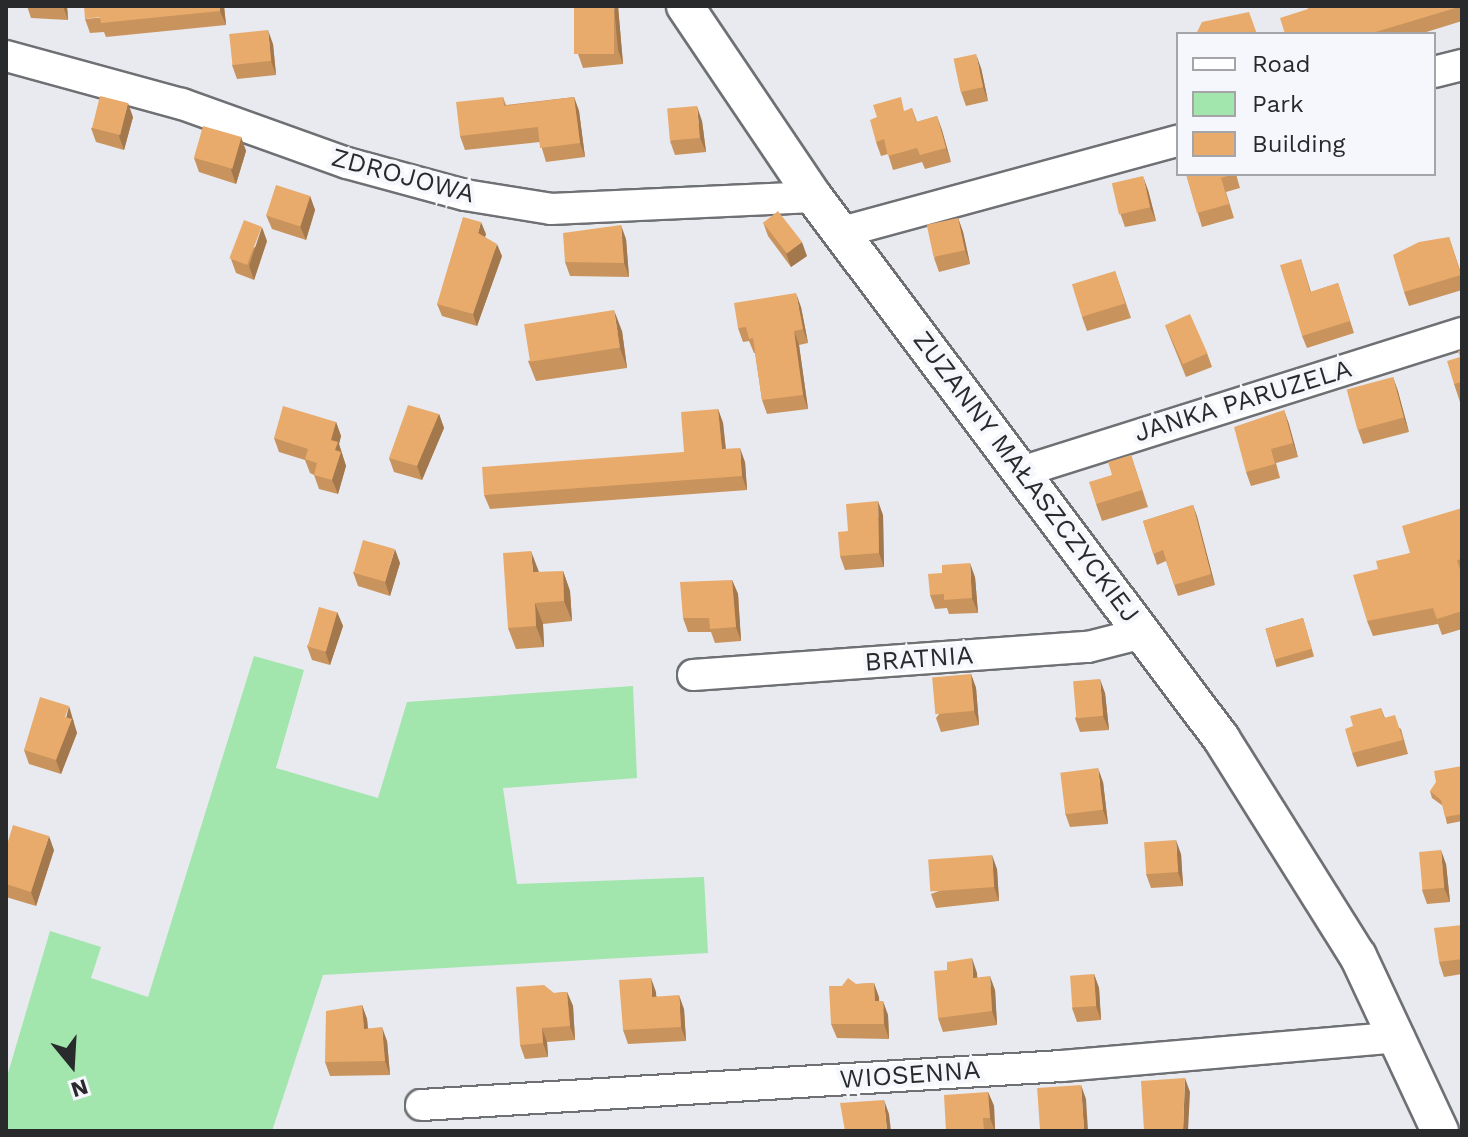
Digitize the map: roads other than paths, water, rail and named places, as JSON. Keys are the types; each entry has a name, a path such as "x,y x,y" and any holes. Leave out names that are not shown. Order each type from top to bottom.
{"street":[{"name":"ZUZANNY MAŁASZCZYCKIEJ","path":"685,6 814,197 1024,471 1221,738 1358,956 1399,1037 1440,1131"},
{"name":"ZDROJOWA","path":"6,56 182,104 347,163 465,195 551,209 814,197"},
{"path":"1436,72 1462,65"},
{"path":"842,232 1176,142"},
{"name":"JANKA PARUZELA","path":"1024,471 1462,333"},
{"name":"BRATNIA","path":"693,675 1088,647 1143,633"},
{"name":"WIOSENNA","path":"421,1105 1062,1066 1399,1037"}]}
